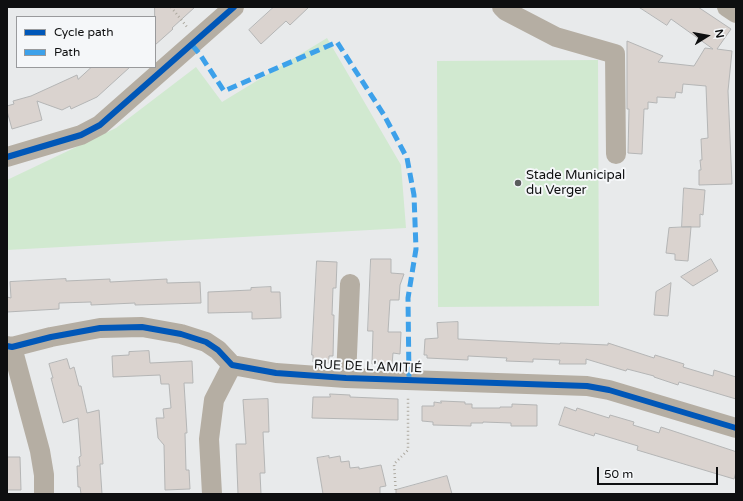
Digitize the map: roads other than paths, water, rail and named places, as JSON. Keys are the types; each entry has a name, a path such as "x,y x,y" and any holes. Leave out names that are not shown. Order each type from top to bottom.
{"street":[{"path":"7,157 81,135 100,125 234,7"},
{"path":"502,7 506,11 556,37 615,54 616,154"},
{"path":"727,7 736,13"},
{"name":"RUE DE L'AMITIÉ","path":"346,378 350,284"},
{"path":"44,494 44,475 40,451 10,346 100,328 142,327 181,334 206,342 218,350 232,365 214,400 209,439 212,494"},
{"name":"RUE DE L'AMITIÉ","path":"232,365 276,373 346,378 587,386 609,390 736,428"}],"place":[{"name":"Stade Municipal du Verger","path":"518,183"}]}
